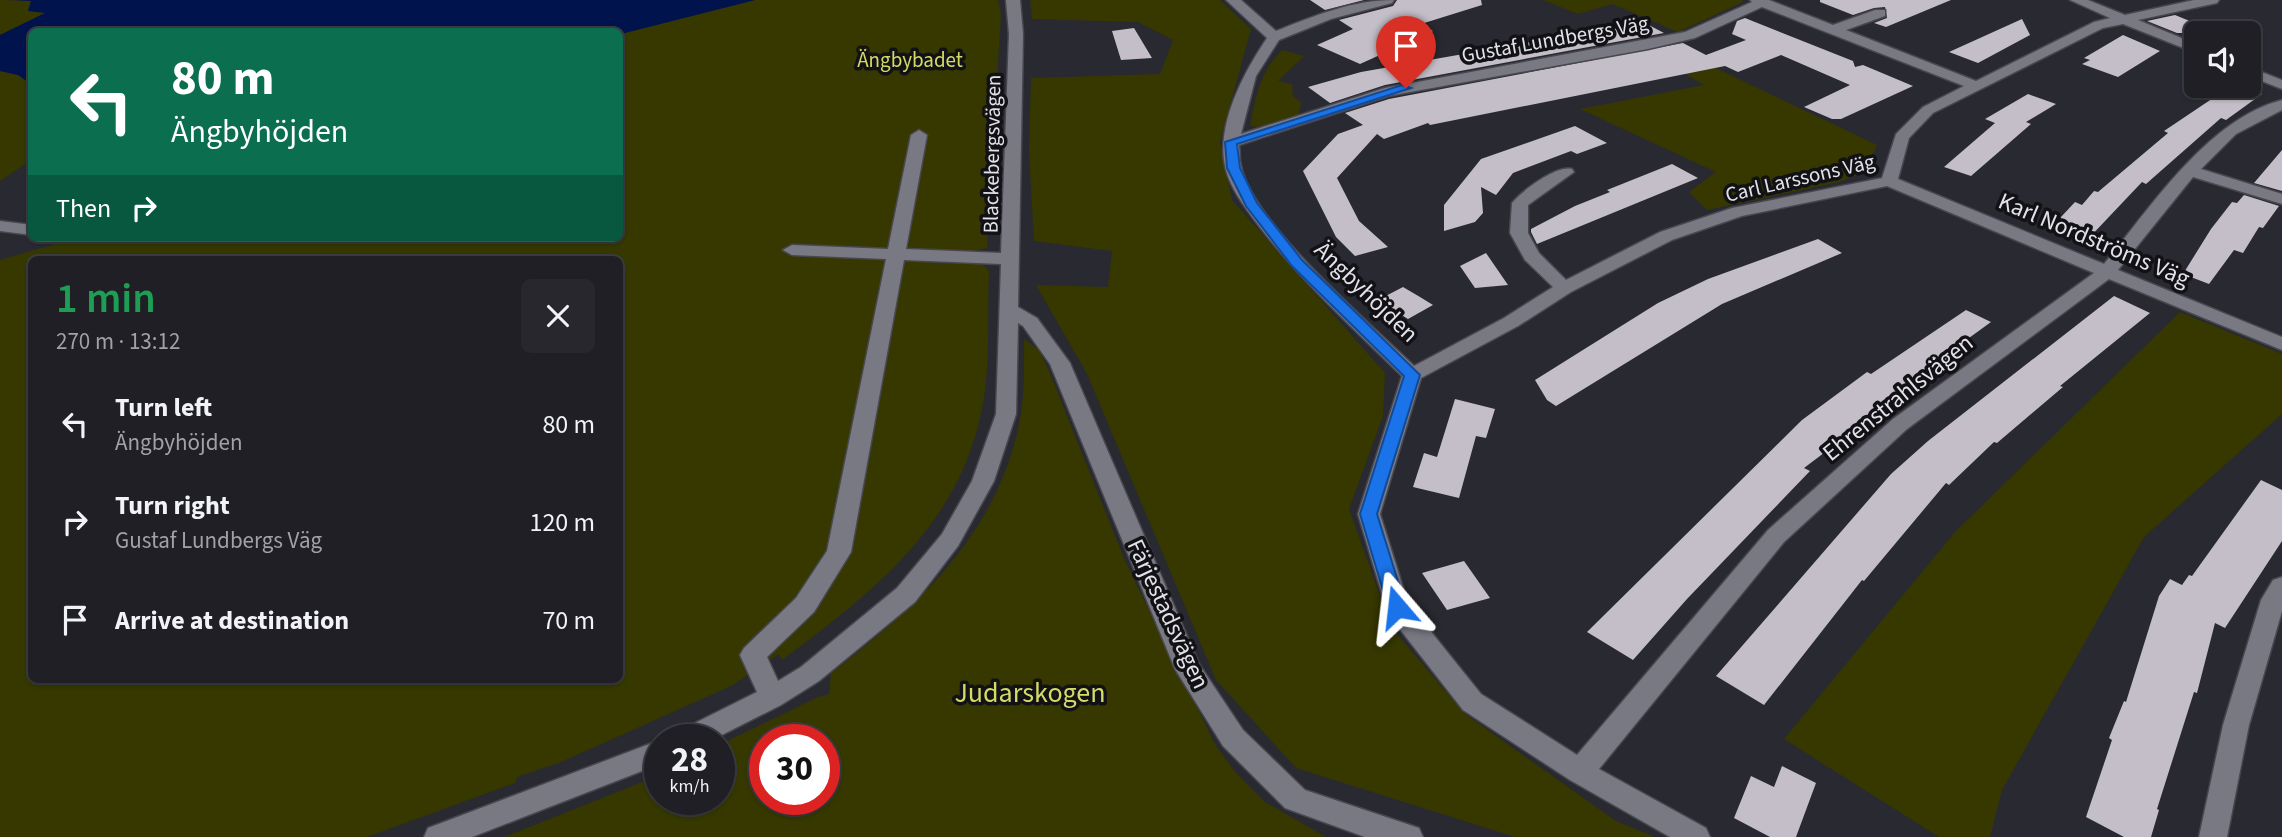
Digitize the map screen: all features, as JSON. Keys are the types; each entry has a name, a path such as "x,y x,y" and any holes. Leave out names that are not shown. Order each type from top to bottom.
{"street":[{"name":"Blackebergsvägen","path":"719,724 810,674 906,595 950,540 983,481 1006,414 1016,34 1013,0"},
{"path":"1233,0 1274,37 1326,16 1380,1"},
{"path":"2077,0 2184,44"},
{"name":"Carl Larssons Väg","path":"1412,375 1511,322 1564,288 1667,236 1738,212 1889,181 1902,137 1928,110 2099,25 2212,0"},
{"path":"1759,1 1976,86"},
{"name":"Gustaf Lundbergs Väg","path":"1231,142 1385,92 1648,45 1690,35 1759,1"},
{"path":"1833,30 1880,13"},
{"name":"Ängbyhöjden","path":"1274,37 1249,76 1231,142 1233,168 1251,204 1297,263 1412,375 1369,514 1397,607 1472,702 1580,772 1696,837"},
{"path":"2261,76 2282,85"},
{"name":"Ehrenstrahlsvägen","path":"1580,772 1776,536 1900,424 2106,273 2190,171 2231,131 2270,108 2282,105"},
{"path":"772,697 753,655 805,605 839,552 919,135"},
{"path":"2190,171 2282,199"},
{"path":"1564,288 1531,256 1520,233 1520,203 1566,172"},
{"name":"Karl Nordströms Väg","path":"1889,181 2282,344"},
{"path":"0,226 28,230"},
{"path":"792,250 895,252 1010,259"},
{"name":"Färjestadsvägen","path":"1009,310 1030,322 1060,363 1188,669 1233,738 1295,799 1378,829 1409,837"},
{"path":"2213,837 2236,725 2273,600 2282,586"},
{"path":"438,837 644,758"}],"green space":[{"path":"0,0 31,1 46,13 0,35"},
{"name":"Ängbybadet","path":"755,0 998,0 1001,14 987,248 974,251 973,261 984,265 989,271 988,358 982,409 970,451 954,488 932,522 879,582 848,609 782,660 779,654 731,686 561,762 517,777 515,783 367,837 0,837 0,260 63,242 623,242 623,33"},
{"path":"1030,0 1220,0 1251,29 1220,142 1232,200 1385,373 1383,416 1349,509 1391,627 1465,714 1616,821 1655,837 1515,837 1296,768 1216,680 1087,374 1036,285 1108,287 1112,251 1034,241 1029,152 1031,78 1160,74 1173,40 1138,22 1032,19"},
{"path":"1543,0 1743,2 1678,32 1612,4 1578,14"},
{"path":"1672,47 1877,145 1865,172 1839,182 1707,210 1689,192 1716,172 1580,109 1704,85 1648,52"},
{"path":"1282,50 1304,56 1278,81 1292,84 1293,96 1301,102 1299,114 1258,127 1250,126 1264,75"},
{"path":"0,71 18,75 28,81 28,162 0,181"},
{"path":"2180,312 2282,354 2282,414 2144,537 2002,790 1990,837 1939,837 1784,739 1955,532"},
{"name":"Judarskogen","path":"1024,339 1039,350 1049,371 1126,563 1216,746 1237,774 1265,802 1326,837 504,837 644,781 644,815 735,815 735,737 749,730 749,815 840,815 840,724 762,724 829,694 831,673 892,623 947,568 990,504 1007,468 1018,429 1023,396"}],"shaded area":[{"path":"15,0 755,0 623,33 623,28 28,28 28,82 18,75 0,71 0,35 45,13 28,11 31,1"}],"building":[{"path":"1310,0 1364,0 1325,10"},
{"path":"1397,0 1481,0 1482,5 1421,24 1433,31 1360,64 1317,45 1353,29 1339,20 1393,6"},
{"path":"1820,0 1951,0 1886,27 1874,23 1887,18 1885,7 1853,15"},
{"path":"2175,15 2190,21 2184,21 2184,33 2177,33 2147,21"},
{"path":"1745,18 1853,61 1855,67 1863,65 1913,86 1841,119 1832,119 1804,107 1850,85 1781,55 1738,72 1725,66 1430,125 1428,123 1384,139 1377,134 1337,178 1359,221 1388,247 1355,256 1336,237 1303,171 1338,134 1363,125 1345,113 1389,99 1683,43 1706,55 1746,40 1732,34 1737,21"},
{"path":"2022,19 2030,35 1978,63 1949,52"},
{"path":"1643,22 1664,33 1385,85 1330,103 1308,87 1361,72 1537,41 1594,34"},
{"path":"1134,28 1152,58 1121,60 1112,31"},
{"path":"2123,35 2160,51 2118,77 2082,64 2090,60 2084,58"},
{"path":"2028,94 2056,104 2026,122 2031,124 1971,176 1944,167 1995,123 1985,119"},
{"path":"2213,98 2256,98 2226,120 2221,118 2146,184 2142,182 2088,239 2061,228 2061,217 2075,202 2082,205 2094,191 2098,192 2168,133 2164,131"},
{"path":"1575,126 1607,143 1577,154 1571,151 1513,173 1496,195 1481,187 1483,213 1475,222 1444,231 1444,205 1481,159"},
{"path":"2282,150 2282,191 2254,183"},
{"path":"1672,164 1698,178 1537,244 1531,229 1575,206 1610,192 1607,190"},
{"path":"2244,195 2279,206 2263,228 2259,227 2243,253 2234,250 2209,284 2183,274 2211,229 2232,202 2237,203"},
{"path":"1818,239 1842,253 1722,304 1556,406 1547,400 1535,380 1658,303 1708,279"},
{"path":"1486,253 1508,285 1475,288 1460,266"},
{"path":"1403,287 1433,305 1408,319 1378,300"},
{"path":"2114,296 2150,313 2060,386 2063,387 1997,443 1994,442 1949,485 1946,483 1864,581 1862,580 1764,705 1716,676 1891,474 1928,441"},
{"path":"1966,310 1991,322 1947,354 1952,356 1853,425 1857,428 1804,468 1810,471 1687,599 1633,660 1587,632 1802,420 1867,372 1871,374"},
{"path":"1455,399 1495,409 1486,438 1476,436 1459,498 1413,487 1424,453 1437,457"},
{"path":"2261,480 2282,490 2282,541 2225,628 2215,623 2197,693 2194,692 2157,809 2159,810 2151,837 2124,837 2086,817 2112,740 2109,738 2124,701 2126,702 2159,596 2170,579 2182,585 2189,575 2192,576"},
{"path":"1464,561 1490,598 1447,610 1422,573"},
{"path":"1782,766 1816,783 1796,837 1770,837 1734,818 1751,776 1774,787"}],"route":[{"path":"1397,607 1369,514 1412,375 1297,263 1251,204 1233,168 1231,142 1385,92 1406,88"}]}
